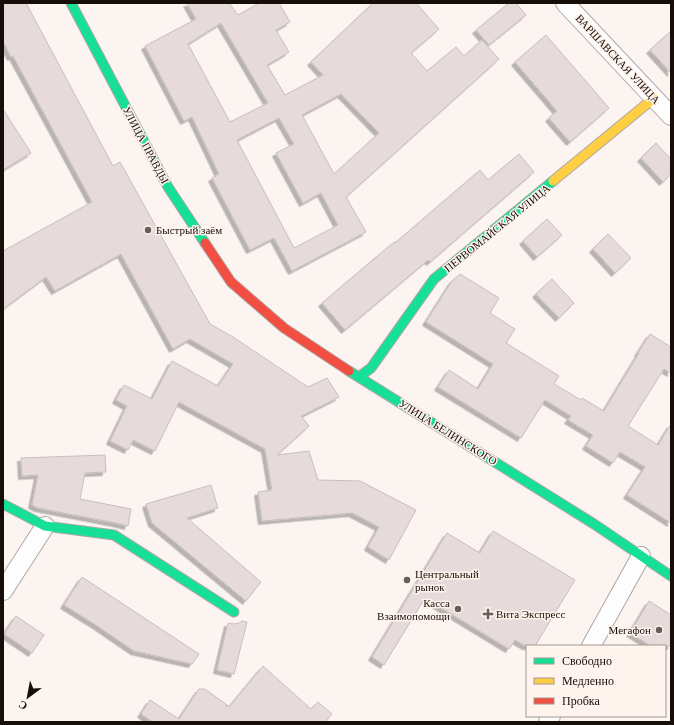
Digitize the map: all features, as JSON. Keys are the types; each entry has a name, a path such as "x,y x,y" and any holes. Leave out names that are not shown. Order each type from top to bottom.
{"street":[{"name":"УЛИЦА ПРАВДЫ","path":"71,3 168,187 231,282"},
{"name":"ВАРШАВСКАЯ УЛИЦА","path":"565,3 671,116"},
{"name":"ПЕРВОМАЙСКАЯ УЛИЦА","path":"359,377 371,368 434,279 654,98"},
{"name":"УЛИЦА БЕЛИНСКОГО","path":"231,282 284,328 359,377 594,524 671,576"},
{"path":"3,504 45,526 114,535 234,612"},
{"path":"3,591 45,526"},
{"path":"591,645 641,556"}],"building":[{"path":"3,3 26,3 113,166 120,162 210,324 233,337 308,387 327,378 339,397 301,416 309,426 277,455 309,451 318,480 360,481 416,510 389,560 368,547 379,527 352,513 262,521 258,492 272,490 265,449 179,402 155,451 133,440 128,450 110,441 127,406 116,400 124,385 152,399 172,361 218,386 233,364 190,339 173,349 121,254 55,291 46,277 3,309 3,251 92,202 13,56 11,57 3,41"},
{"path":"187,3 229,3 238,15 259,3 279,3 290,22 276,30 289,52 267,65 285,95 323,75 311,62 373,3 416,3 439,29 411,53 427,71 456,47 464,56 482,40 499,59 346,197 366,232 292,271 274,238 250,250 212,178 219,174 192,117 184,121 145,46 196,19","holes":["221,23 268,103 230,122 188,44","341,94 379,133 334,174 302,115","279,118 294,144 276,153 303,203 321,193 338,225 294,248 237,140"]},
{"path":"509,3 516,3 526,15 489,45 476,30"},
{"path":"671,31 671,73 650,50"},
{"path":"546,35 609,108 570,142 549,118 557,111 515,62"},
{"path":"3,109 31,153 3,170"},
{"path":"656,143 671,159 671,174 663,182 641,158"},
{"path":"519,154 534,172 430,262 428,260 345,330 322,303 480,170 488,180"},
{"path":"547,219 562,235 537,257 523,241"},
{"path":"608,234 631,258 615,273 593,249"},
{"path":"460,274 499,298 490,313 515,329 506,343 559,376 554,384 581,400 582,398 604,411 650,334 671,347 671,373 664,369 628,426 658,445 671,424 671,523 627,495 645,467 620,452 613,463 586,446 593,435 568,420 571,416 545,400 521,438 438,387 449,370 478,389 493,364 426,322 452,281"},
{"path":"552,279 574,303 559,318 536,294"},
{"path":"105,455 106,472 85,473 80,499 131,509 128,526 38,508 32,505 38,475 22,476 21,458"},
{"path":"211,485 218,508 187,518 261,582 246,601 152,523 146,504"},
{"path":"493,531 575,580 536,645 526,646 515,640 509,649 425,598 384,665 372,657 447,533 480,553"},
{"path":"82,577 199,654 192,664 134,651 64,605"},
{"path":"649,601 671,615 671,646 649,645 630,633"},
{"path":"16,616 44,635 32,653 4,634"},
{"path":"242,621 247,622 234,674 217,670 228,623 234,624"},
{"path":"263,666 311,709 318,702 332,714 325,722 153,722 141,714 150,700 179,719 199,689 205,689 227,705 226,707 228,705 229,707"}],"traffic: fast":[{"path":"71,3 168,187 205,243"},
{"path":"359,377 371,368 434,279 553,181"},
{"path":"349,371 594,524 671,576"},
{"path":"3,504 45,526 114,535 234,612"}],"traffic: slow":[{"path":"553,181 654,98"}],"traffic: jam":[{"path":"205,243 231,282 284,328 349,371"}],"place":[{"name":"Быстрый заём","path":"148,230"},
{"name":"Центральный рынок","path":"407,580"},
{"name":"Касса Взаимопомощи","path":"458,609"},
{"name":"Вита Экспресс","path":"488,614"},
{"name":"Мегафон","path":"659,630"}]}
